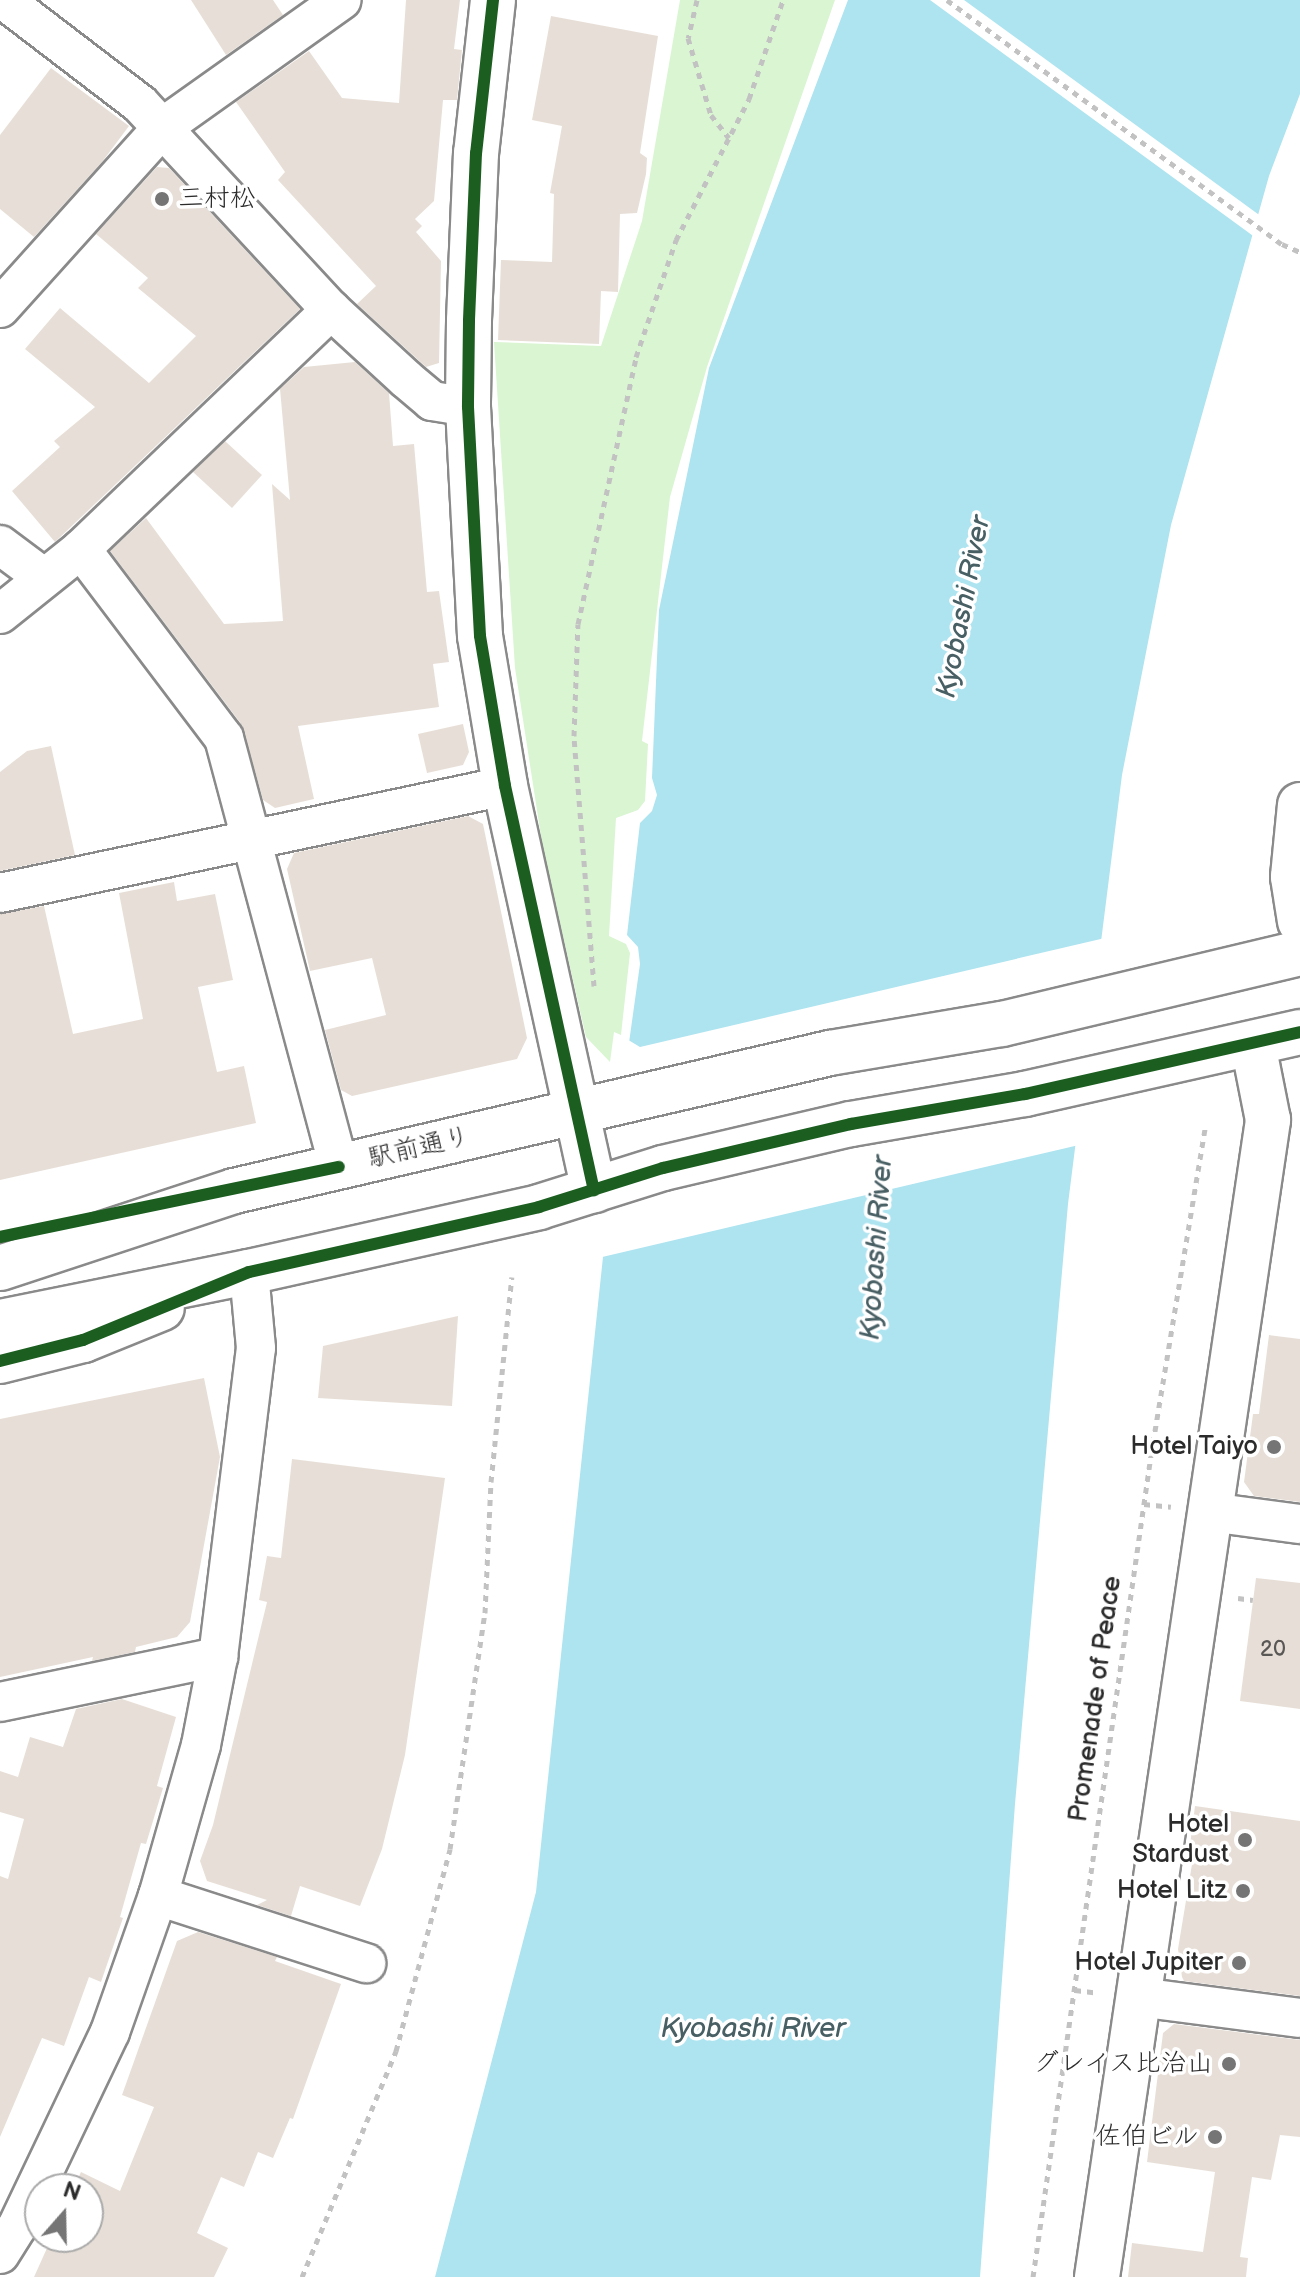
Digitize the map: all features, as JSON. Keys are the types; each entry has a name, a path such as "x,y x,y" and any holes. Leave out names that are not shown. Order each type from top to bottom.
{"street":[{"path":"4,0 140,104 331,310 432,401 468,407"},
{"path":"0,308 163,127 342,0"},
{"path":"493,0 476,153 468,407 480,636 505,786 591,1109 594,1190"},
{"path":"0,614 81,549 331,310"},
{"path":"0,545 43,577"},
{"path":"81,549 224,738 339,1167"},
{"path":"0,893 505,786"},
{"path":"1300,805 1293,877 1300,921"},
{"name":"駅前通り","path":"234,1191 830,1053 1002,1024 1300,953"},
{"path":"0,1322 249,1272 539,1207 663,1168 851,1124 1097,1078 1300,1032"},
{"path":"1097,2277 1268,1120 1253,1044"},
{"path":"0,1237 234,1191"},
{"path":"0,1268 234,1191"},
{"path":"0,1361 83,1340 249,1272"},
{"path":"0,2254 17,2227 110,2032 158,1896 201,1745 218,1657 256,1348 249,1272"},
{"path":"1210,1512 1300,1524"},
{"path":"0,1702 218,1657"},
{"path":"158,1896 366,1963"},
{"path":"1139,1997 1300,2018"}],"path":[{"path":"697,0 688,38 711,115 729,138"},
{"path":"594,989 574,736 578,624 636,357 676,240 749,99 783,0"},
{"path":"947,0 1282,244 1300,252"},
{"path":"302,2277 396,2051 450,1849 485,1613 491,1482 512,1277"},
{"path":"1144,1504 1154,1505"},
{"path":"402,1977 414,1981"},
{"path":"1075,1990 1086,1992"}],"green space":[{"path":"680,0 835,0 707,367 670,497 642,741 648,744 645,801 638,810 616,818 609,936 626,944 630,953 621,1035 614,1032 610,1062 586,1037 543,849 515,668 494,342 601,346 642,221"}],"water":[{"name":"Kyobashi River","path":"848,0 1300,0 1300,94 1269,176 1171,525 1122,775 1068,1204 1015,1804 980,2277 435,2277 536,1892 615,1143 640,964 638,947 627,935 640,823 652,811 657,795 652,778 659,610 709,368"}],"pier":[{"path":"930,0 964,0 1262,217 1256,238"},
{"path":"1105,938 1079,1145 598,1258 625,1038 640,1047"}],"building":[{"path":"191,0 273,0 283,15 226,55"},
{"path":"406,0 460,0 454,49 462,50 457,100 443,100 434,201 415,219 422,226 416,232 441,261 439,363 426,367 357,304 376,286 278,180 285,172 236,102 309,51 342,98 399,103"},
{"path":"551,16 658,36 640,153 647,158 646,174 637,213 620,214 618,292 601,291 599,344 498,340 501,260 552,262 554,194 550,193 562,126 532,120"},
{"path":"51,68 129,126 102,162 34,237 0,209 0,135"},
{"path":"157,167 169,168 300,309 55,542 12,491 60,447 54,441 95,407 25,349 60,308 149,383 196,336 138,288 148,278 96,234"},
{"path":"355,362 389,393 393,446 414,444 427,592 439,591 449,662 433,664 439,707 298,726 314,799 275,808 263,800 242,725 110,551 146,518 224,624 283,621 272,484 290,500 280,389 304,367"},
{"path":"225,441 262,475 232,508 193,472"},
{"path":"463,724 469,752 463,765 427,773 418,734"},
{"path":"51,746 75,855 0,871 0,772 27,751"},
{"path":"468,816 483,824 527,1038 517,1059 352,1096 341,1090 325,1030 386,1015 372,958 310,971 287,869 294,853"},
{"path":"174,882 177,901 215,894 233,980 198,987 217,1072 244,1066 256,1123 0,1180 0,914 44,906 73,1034 143,1019 119,893"},
{"path":"458,1316 452,1406 318,1398 323,1346"},
{"path":"1269,1335 1300,1339 1300,1502 1254,1496 1244,1482 1253,1414 1259,1414"},
{"path":"204,1378 220,1457 190,1622 177,1637 136,1647 135,1652 92,1661 93,1657 0,1677 0,1419"},
{"path":"292,1459 445,1478 405,1755 382,1849 360,1906 300,1886 291,1916 257,1905 267,1900 207,1881 200,1861 213,1825 267,1602 259,1600 267,1556 281,1558"},
{"path":"1256,1578 1300,1583 1300,1709 1240,1701"},
{"path":"122,1699 176,1717 157,1786 163,1788 146,1844 141,1843 120,1917 123,1918 101,1982 89,1977 64,2046 42,2038 0,2137 0,1876 8,1879 24,1819 0,1812 0,1771 18,1777 30,1737 63,1747 76,1709"},
{"path":"1195,1806 1300,1821 1300,1996 1184,1981 1178,1949 1195,1846 1190,1845"},
{"path":"198,1932 277,1957 275,1961 341,1984 293,2119 290,2118 273,2158 258,2152 244,2187 221,2177 197,2233 228,2248 214,2277 34,2277 45,2253 104,2253 104,2183 120,2191 154,2107 122,2095 177,1941"},
{"path":"1174,2024 1300,2040 1300,2137 1280,2135 1271,2180 1252,2177 1240,2257 1248,2258 1246,2277 1128,2277 1132,2243 1203,2252 1215,2172 1147,2162 1163,2033"}],"cycle path":[{"path":"493,0 476,153 469,321 468,407 480,636 505,786 594,1190"},
{"path":"0,1361 83,1340 249,1272 539,1207 663,1168 851,1124 1025,1094 1300,1032"},
{"path":"0,1237 339,1167"}],"place":[{"name":"三村松","path":"162,199"},
{"name":"Hotel Taiyo","path":"1274,1447"},
{"name":"Hotel Stardust","path":"1245,1840"},
{"name":"Hotel Litz","path":"1243,1891"},
{"name":"Hotel Jupiter","path":"1239,1963"},
{"name":"グレイス比治山","path":"1229,2064"},
{"name":"佐伯ビル","path":"1215,2137"}]}
